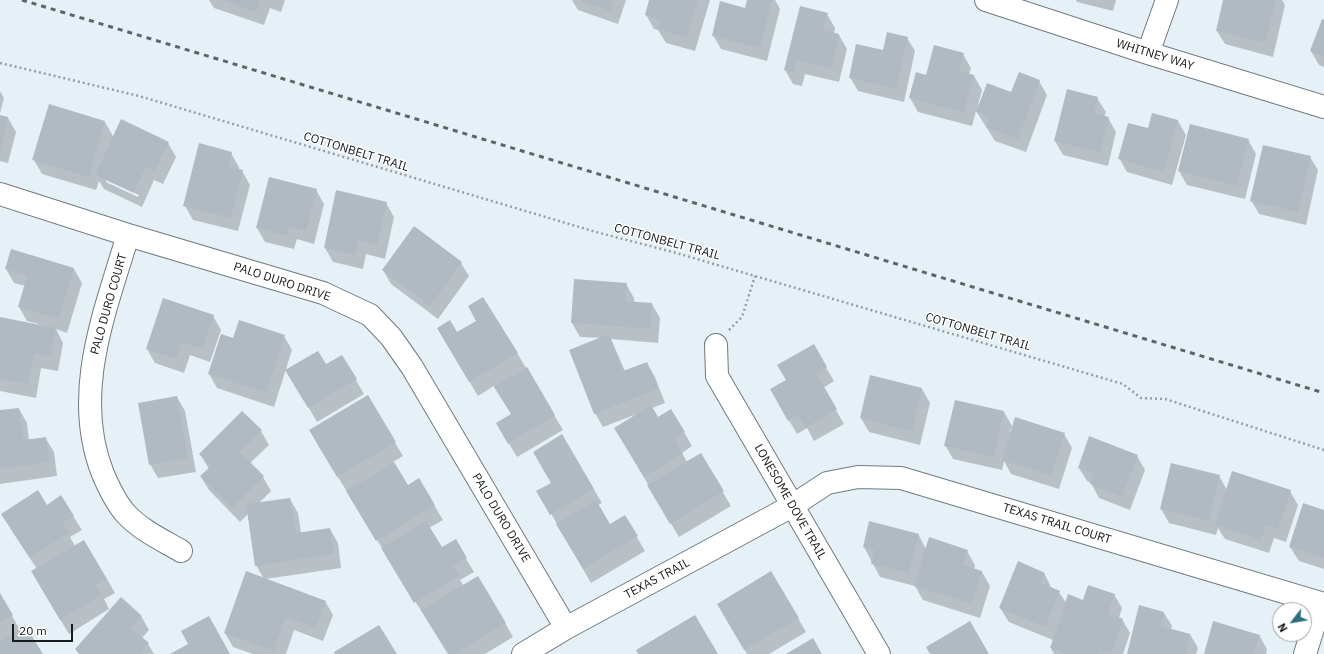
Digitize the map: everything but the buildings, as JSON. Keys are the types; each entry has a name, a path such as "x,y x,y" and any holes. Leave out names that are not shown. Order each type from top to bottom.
{"street":[{"name":"WHITNEY WAY","path":"986,0 1148,53 1324,107"},
{"path":"1148,53 1167,0"},
{"name":"PALO DURO DRIVE","path":"0,194 128,235 323,293 370,315 391,337 412,367 566,628"},
{"name":"PALO DURO COURT","path":"128,235 98,334 92,366 89,398 92,433 98,461 106,481 125,514 143,529 182,551"},
{"name":"LONESOME DOVE TRAIL","path":"716,345 717,376 879,654"},
{"name":"TEXAS TRAIL COURT","path":"792,506 827,483 858,477 901,478 1322,604"},
{"name":"TEXAS TRAIL","path":"523,654 566,628 792,506"},
{"path":"1305,654 1322,604"}],"path":[{"name":"COTTONBELT TRAIL","path":"0,63 139,96 596,232 673,252 1123,384 1141,398 1165,399 1324,450"},
{"path":"716,345 742,317 755,276"}],"railway":[{"path":"22,0 1324,393"}]}
